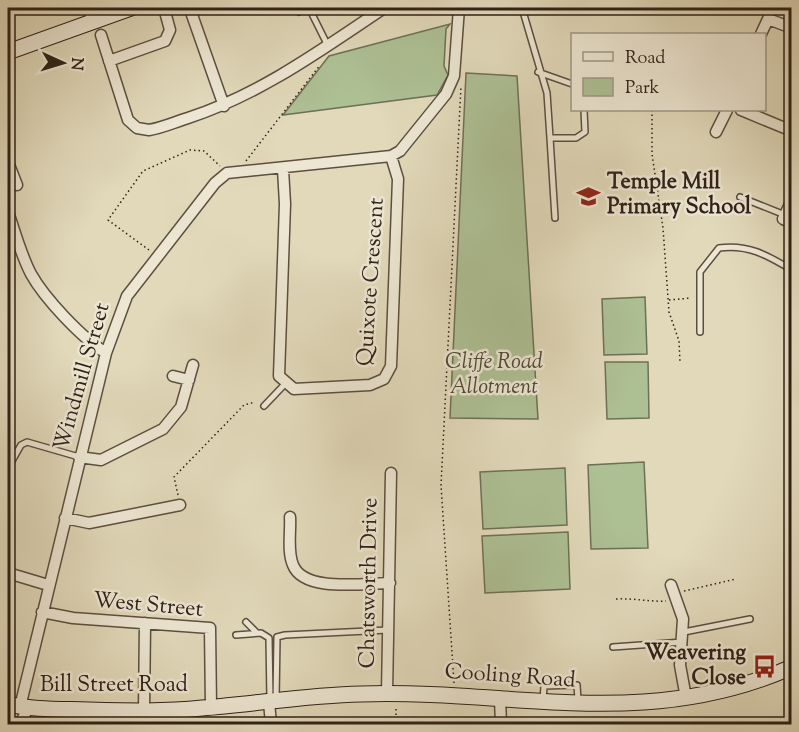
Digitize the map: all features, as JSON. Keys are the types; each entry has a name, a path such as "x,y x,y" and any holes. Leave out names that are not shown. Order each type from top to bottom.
{"main road":[{"path":"8,52 97,29 131,8"},
{"name":"Cooling Road","path":"216,707 390,693 454,695 578,705 652,703 686,698 760,681 792,667"},
{"name":"Bill Street Road","path":"19,706 90,717 216,707"}],"street":[{"path":"88,8 109,61 128,120 137,128 153,130 224,106 306,62 384,8"},
{"path":"109,61 165,41 170,26 164,8"},
{"path":"232,173 391,156 400,151 447,94 454,76 459,8"},
{"path":"191,12 224,106"},
{"path":"761,33 768,19 792,28"},
{"path":"716,132 726,111"},
{"path":"743,111 792,131"},
{"name":"Quixote Crescent","path":"285,384 300,390 370,386 380,382 388,375 391,360 398,179 391,156"},
{"path":"8,162 17,185"},
{"path":"283,169 285,204 278,372 285,384"},
{"name":"Windmill Street","path":"20,724 19,706 79,457 106,353 127,296 215,183 232,173"},
{"path":"788,219 792,200"},
{"path":"8,212 30,273 39,286 70,321 106,353"},
{"path":"79,457 101,460 161,431 178,413 193,365"},
{"path":"173,376 189,380"},
{"name":"Chatsworth Drive","path":"390,693 391,473"},
{"path":"65,518 88,523 180,505"},
{"path":"290,517 291,560 296,571 305,579 321,583 390,583"},
{"path":"8,573 48,585"},
{"path":"673,593 683,619 684,637 680,665 686,698"},
{"name":"West Street","path":"42,612 73,618 211,628 216,707"},
{"path":"144,711 145,623"},
{"path":"500,699 501,724"},
{"path":"271,724 273,701"}],"lane":[{"path":"299,12 308,8 328,46"},
{"path":"522,8 538,72 547,93 555,218"},
{"path":"538,72 571,83"},
{"path":"550,138 581,135 585,132 584,111"},
{"path":"740,197 788,219"},
{"path":"700,332 702,266 719,248 736,245 753,248 792,270"},
{"path":"264,406 285,384"},
{"path":"12,461 21,445 27,442 79,457"},
{"path":"613,647 684,637 750,619"},
{"path":"246,622 257,633"},
{"path":"273,701 277,638 389,630"},
{"path":"236,635 257,633 267,635 271,643 273,701"}],"path":[{"path":"157,257 108,220 143,171 190,150 198,149 232,173 321,63"},
{"path":"454,76 461,84 441,485 454,695"},
{"path":"652,111 652,154 663,228 669,312 679,341 680,362"},
{"path":"668,300 700,297"},
{"path":"180,505 174,477 244,405 259,402 264,406"},
{"path":"616,599 636,598 647,603 673,593 736,579"},
{"path":"390,693 398,715 396,724"}],"green space":[{"path":"450,24 446,29 444,66 448,75 437,95 283,115 329,56"},
{"name":"Cliffe Road Allotment","path":"466,73 517,76 538,419 450,418"},
{"path":"645,297 647,354 604,355 602,299"},
{"path":"605,362 648,362 649,418 607,419"},
{"path":"644,462 648,548 591,549 588,465"},
{"path":"565,468 567,525 483,529 480,472"},
{"path":"568,532 570,589 485,593 482,536"}],"place":[{"name":"Temple Mill Primary School","path":"589,196"},
{"name":"Weavering Close","path":"764,667"}]}
